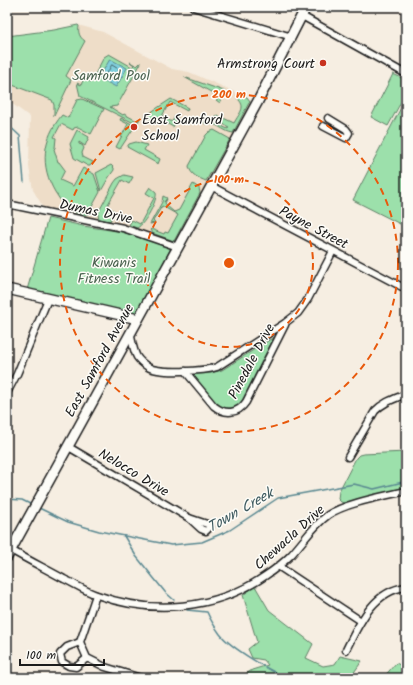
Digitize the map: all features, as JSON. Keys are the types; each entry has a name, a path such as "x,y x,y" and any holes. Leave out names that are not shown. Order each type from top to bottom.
{"street":[{"path":"193,7 292,37"},
{"path":"304,11 406,74"},
{"name":"East Samford Avenue","path":"9,553 178,247 292,37 304,11"},
{"path":"323,126 346,138 348,135 349,133 346,130 328,118"},
{"name":"Payne Street","path":"211,186 406,289"},
{"name":"Dumas Drive","path":"7,204 123,228 178,247"},
{"name":"Pinedale Drive","path":"130,332 137,356 148,367 163,370 210,370 286,323 298,313 308,299 333,251"},
{"path":"7,289 138,319"},
{"path":"7,393 17,374 48,299"},
{"name":"Pinedale Drive","path":"185,371 219,410 231,413 238,411 246,402 286,323"},
{"path":"348,457 379,406 391,399 406,394"},
{"name":"Nelocco Drive","path":"67,446 188,518"},
{"name":"Chewacla Drive","path":"9,553 96,595 123,603 144,606 191,606 246,588 265,576 290,556 310,532 329,515 354,504 406,491"},
{"path":"278,566 361,620"},
{"path":"346,650 361,620 377,599 389,592 406,587"},
{"path":"96,595 80,642 86,658 105,667 141,678"},
{"path":"80,642 67,647 60,654 62,662 69,666 76,667 86,658"}],"shaded area":[{"name":"East Samford School","path":"78,25 103,32 172,69 189,72 247,97 250,100 251,104 175,244 138,229 113,223 68,216 43,207 33,190 29,167 30,117 7,100 7,36 54,30"}],"green space":[{"path":"78,25 79,34 85,41 66,76 71,80 54,116 54,105 52,100 7,83 7,36 54,30"},
{"name":"Samford Pool","path":"109,54 132,67 134,65 130,62 137,66 141,63 117,106 110,107 137,121 140,119 136,124 80,96 77,83 81,85 84,78 91,82 104,57"},
{"path":"393,74 406,80 406,93 388,126 371,117"},
{"path":"184,77 224,91 225,93 220,103 216,100 218,96"},
{"path":"239,95 247,97 250,101 233,133 213,124 205,124 204,122 210,121 228,129 229,127 213,119 217,115 234,123 242,110 242,104 237,98"},
{"path":"406,98 406,227 353,200"},
{"path":"82,99 104,109 91,134 78,127 74,128 73,130 61,124 54,137 56,138 54,149 58,162 65,170 60,180 73,186 83,168 94,174 100,192 86,215 71,211 62,202 50,182 45,163 47,143 55,124 62,115 68,118 77,100"},
{"path":"171,99 188,108 187,111 170,102 162,116 172,122 175,116 178,118 173,127 156,117 153,121 145,116"},
{"path":"121,118 135,126 120,149 116,147 128,124 120,120"},
{"path":"77,130 89,137 85,146 79,142 79,144 84,148 82,153 83,157 93,162 90,166 74,158 70,144"},
{"path":"214,130 230,139 206,181 193,174 189,166 206,135"},
{"path":"136,142 147,145 144,150 160,159 158,164 127,147 129,144"},
{"path":"111,165 114,170 101,191 96,173"},
{"path":"124,175 133,177 129,184 122,180 107,206 115,211 110,221 99,219 98,213 114,183 117,179"},
{"path":"193,184 199,188 200,193 174,241 152,233 150,230 151,229 164,234 165,232 168,233 178,215 162,206 153,221 155,223 150,224 162,202 163,196 167,198 164,202 167,199 165,203 167,206 174,212 179,210"},
{"path":"150,187 156,192 156,196 150,212 144,222 137,228 129,225 132,220 140,224 154,198 146,193"},
{"name":"Kiwanis Fitness Trail","path":"48,218 83,226 123,232 171,248 136,315 27,290"},
{"path":"274,337 243,399 236,406 228,408 213,401 189,373 211,373 222,370"},
{"path":"406,452 406,488 344,503 338,499 339,491 359,455"},
{"path":"255,586 269,610 313,644 306,658 323,666 335,664 340,656 362,661 350,678 240,678 252,670 268,665 264,660 252,658 248,649 257,642 243,595"},
{"path":"396,663 406,668 406,678 383,678"}],"water":[{"path":"110,59 127,68 116,87 99,78"}],"waterway":[{"path":"7,124 20,136 24,182"},
{"name":"Town Creek","path":"39,508 68,522 99,531 171,545 202,542 230,530 278,498 354,484 374,489 403,482 406,479"},
{"name":"Town Creek","path":"7,499 22,500 30,504"},
{"path":"124,536 136,556 165,592 174,600"},
{"path":"187,610 207,612 225,640 261,665 287,678"}],"place":[{"name":"Armstrong Court","path":"323,63"},
{"name":"East Samford School","path":"134,127"}]}
